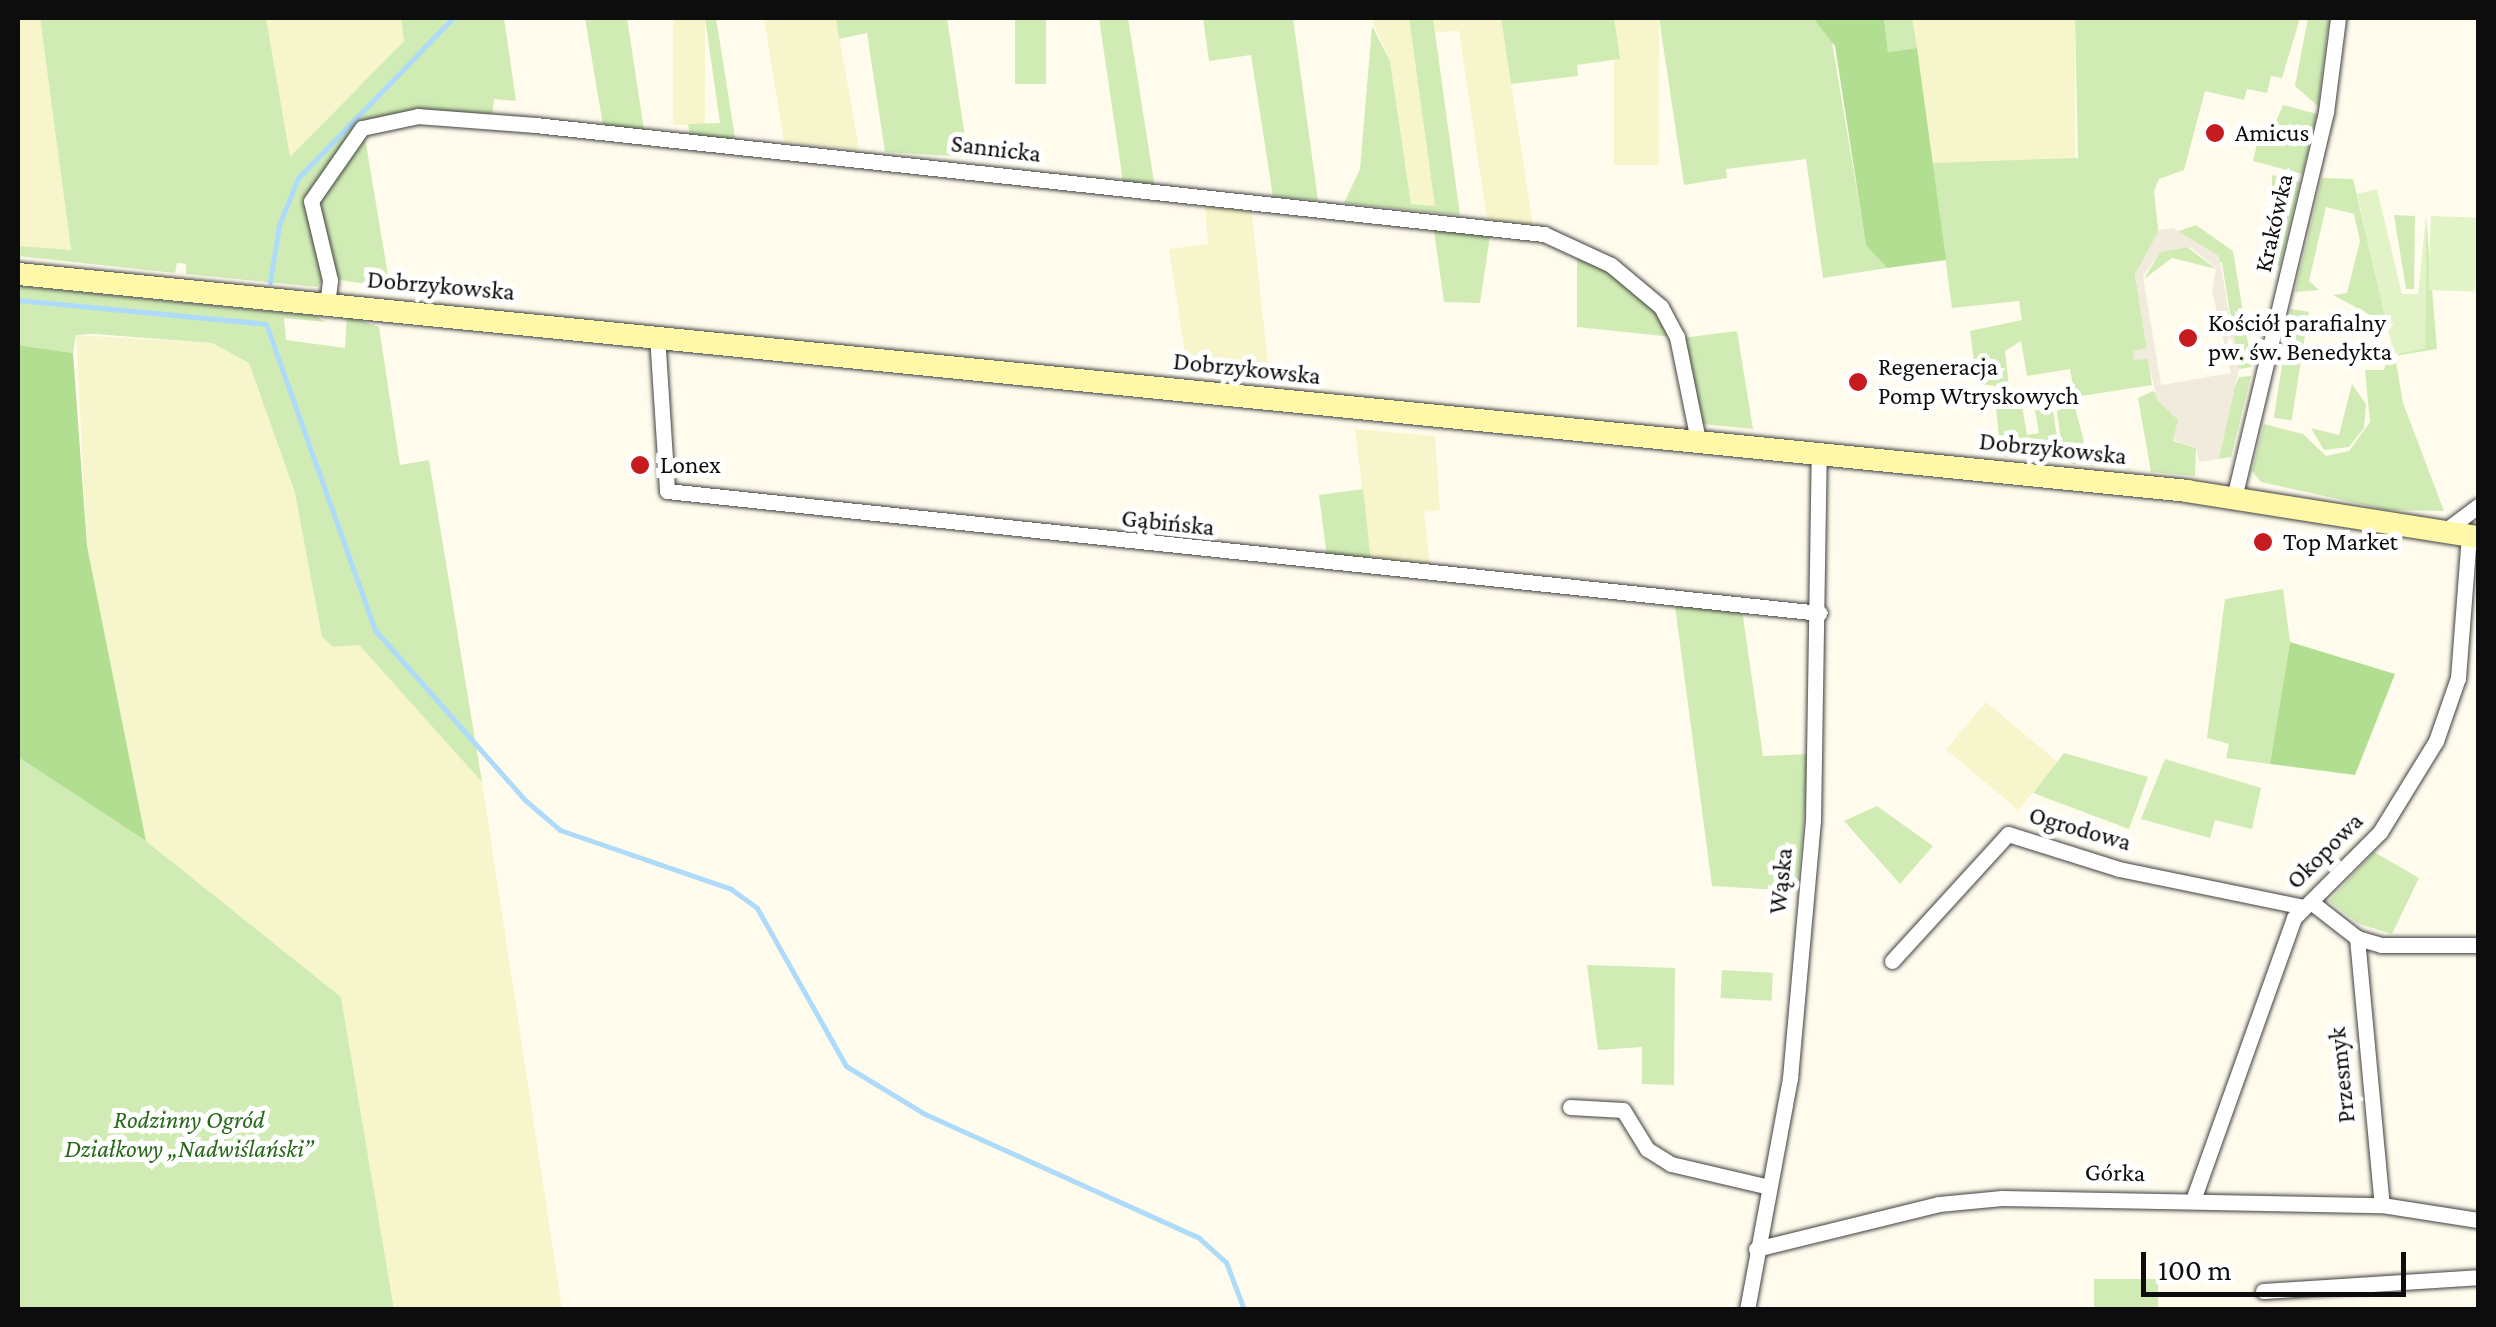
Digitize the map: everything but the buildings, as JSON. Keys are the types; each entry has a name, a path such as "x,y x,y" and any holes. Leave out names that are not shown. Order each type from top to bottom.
{"main road":[{"name":"Dobrzykowska","path":"18,274 1819,452 2234,498 2441,534 2474,536"}],"street":[{"name":"Krakówka","path":"2234,498 2326,112 2338,18"},
{"name":"Sannicka","path":"328,305 328,270 311,201 362,128 418,116 535,125 1544,234 1610,266 1661,307 1678,337 1698,440"},
{"name":"Gąbińska","path":"657,335 667,491 1820,613"},
{"name":"Wąska","path":"1747,1310 1796,1016 1820,613 1819,452"},
{"path":"2441,534 2478,506"},
{"name":"Okopowa","path":"2193,1200 2288,930 2362,853 2420,777 2454,695 2472,622 2474,536"},
{"name":"Ogrodowa","path":"1892,960 2008,834 2119,868 2308,905 2356,938"},
{"path":"2356,938 2478,945"},
{"name":"Przesmyk","path":"2356,938 2382,1205"},
{"path":"1570,1107 1623,1110 1647,1149 1671,1164 1768,1187"},
{"name":"Górka","path":"1756,1248 1958,1202 2193,1200 2382,1205 2478,1220"},
{"path":"2264,1292 2478,1277"}],"shaded area":[{"path":"18,18 40,18 71,251 18,246"},
{"path":"266,18 401,18 404,41 289,158"},
{"path":"673,18 705,18 705,125 673,125"},
{"path":"764,18 836,18 859,150 784,142"},
{"path":"1371,18 1409,18 1436,206 1411,204 1390,61"},
{"path":"1433,18 1501,18 1533,226 1487,219 1459,31 1435,32"},
{"path":"1614,18 1659,18 1659,165 1614,165"},
{"path":"1912,18 2075,18 2075,164 1912,164"},
{"path":"1205,204 1251,207 1270,382 1188,373 1169,249 1208,244"},
{"path":"2173,228 2219,256 2239,369 2219,459 2199,462 2196,448 2173,440 2178,420 2157,400 2148,359 2134,360 2133,351 2147,348 2135,274 2159,230","holes":["2190,247 2216,268 2212,291 2231,373 2161,385 2143,276 2160,252"]},
{"path":"76,335 212,343 249,363 295,493 322,637 333,647 359,645 482,782 562,1309 394,1309 341,997 146,841 87,546"},
{"path":"1355,429 1435,436 1440,510 1424,512 1430,567 1371,562"},
{"path":"1986,702 2058,762 2018,810 1946,749"}],"green space":[{"path":"40,18 266,18 290,157 404,41 401,18 504,18 516,101 494,99 492,117 429,109 364,120 303,200 323,279 317,287 186,274 186,264 177,263 175,273 18,256 18,246 71,250"},
{"path":"585,18 627,18 645,137 604,131"},
{"path":"705,18 716,18 736,144 691,140 688,124 720,123"},
{"path":"836,18 947,18 968,157 885,152 867,33 839,39"},
{"path":"1015,18 1046,18 1046,84 1015,84"},
{"path":"1099,18 1128,18 1155,188 1123,182"},
{"path":"1203,18 1293,18 1318,200 1273,197 1251,55 1209,61"},
{"path":"1409,18 1433,18 1460,215 1344,203 1360,169 1372,26 1390,61 1411,204 1435,206"},
{"path":"1501,18 1614,18 1620,59 1577,65 1578,76 1511,84"},
{"path":"1659,18 1813,18 1830,30 1866,244 1887,268 1823,278 1806,159 1726,169 1727,178 1684,185"},
{"path":"1813,18 1884,18 1888,52 1917,48 1946,260 1887,268 1866,245 1835,46"},
{"path":"1884,18 1912,18 1917,48 1888,52"},
{"path":"2075,18 2300,18 2282,78 2271,76 2267,93 2247,89 2244,100 2205,91 2184,170 2159,179 2154,191 2159,238 2135,274 2147,349 2134,351 2148,358 2152,385 2075,397 2070,369 2027,376 2021,341 2005,351 2009,387 1977,384 1970,331 2022,320 2019,301 1952,308 1932,163 2078,158"},
{"path":"2308,18 2329,18 2318,106 2295,86"},
{"path":"2283,105 2317,114 2302,174 2253,161 2259,136 2269,138"},
{"path":"364,132 390,287 339,280 321,227 320,196"},
{"path":"2272,175 2300,182 2280,266 2271,264"},
{"path":"2322,178 2353,179 2387,324 2333,295 2347,293 2360,241 2354,214 2326,207 2309,281 2319,290 2295,292"},
{"path":"2377,189 2402,294 2418,294 2426,216 2425,348 2394,355 2357,194"},
{"path":"2394,215 2415,216 2414,289 2406,289"},
{"path":"2426,216 2437,349 2395,356 2403,403 2444,511 2387,510 2261,482 2252,471 2264,424 2303,434 2326,456 2349,451 2370,422 2365,370 2384,370 2390,348 2394,354 2425,348"},
{"path":"2431,216 2478,218 2475,292 2428,290"},
{"path":"1433,224 1491,229 1480,303 1444,302"},
{"path":"2196,225 2233,251 2252,367 2239,369 2222,263 2173,233"},
{"path":"2187,247 2216,269 2172,258 2144,279 2160,252"},
{"path":"1577,251 1658,310 1672,337 1577,327"},
{"path":"18,286 316,316 326,322 284,318 286,340 345,348 347,316 379,327 400,465 429,460 482,782 359,645 333,647 322,637 295,493 249,363 212,343 94,334 76,335 73,353 18,345"},
{"path":"2291,309 2309,312 2292,420 2274,418"},
{"path":"1737,331 1753,429 1702,424 1682,338"},
{"path":"18,345 73,353 87,546 146,841 18,757"},
{"path":"2251,376 2231,457 2219,459 2224,413 2239,377"},
{"path":"2352,384 2366,404 2364,428 2349,447 2324,450 2311,428 2339,435"},
{"path":"2153,391 2179,420 2173,441 2196,448 2195,476 2151,472 2138,398"},
{"path":"2074,404 2088,456 2113,454 2130,470 2064,463 2057,411"},
{"path":"2022,405 2027,435 2039,433 2035,410 2053,411 2061,463 2001,456 1996,409"},
{"path":"1363,489 1371,562 1327,558 1319,495"},
{"path":"2283,589 2290,642 2270,764 2226,758 2229,744 2207,738 2225,599"},
{"path":"1675,606 1742,610 1763,756 1810,754 1797,891 1712,886"},
{"path":"2290,642 2395,674 2355,775 2270,764"},
{"path":"2064,753 2148,777 2129,829 2033,793"},
{"name":"Rodzinny Ogród Działkowy „Nadwiślański”","path":"18,757 146,841 341,997 394,1309 18,1309"},
{"path":"2165,759 2261,788 2252,829 2215,820 2210,838 2141,819"},
{"path":"1877,806 1933,846 1900,884 1844,821"},
{"path":"2374,852 2419,878 2392,934 2359,924 2329,901"},
{"path":"1587,965 1675,968 1674,1085 1642,1084 1642,1047 1598,1050"},
{"path":"1722,970 1773,973 1771,1001 1721,998"},
{"path":"2094,1279 2158,1279 2158,1309 2094,1309"}],"waterway":[{"path":"270,282 279,225 298,178 453,18"},
{"path":"18,300 266,324 375,630 525,800 560,830 731,889 757,908 846,1066 925,1114 1199,1238 1226,1262 1244,1310"}],"place":[{"name":"Amicus","path":"2215,133"},
{"name":"Kościół parafialny pw. św. Benedykta","path":"2188,338"},
{"name":"Regeneracja Pomp Wtryskowych","path":"1858,382"},
{"name":"Lonex","path":"640,465"},
{"name":"Top Market","path":"2263,542"}]}
